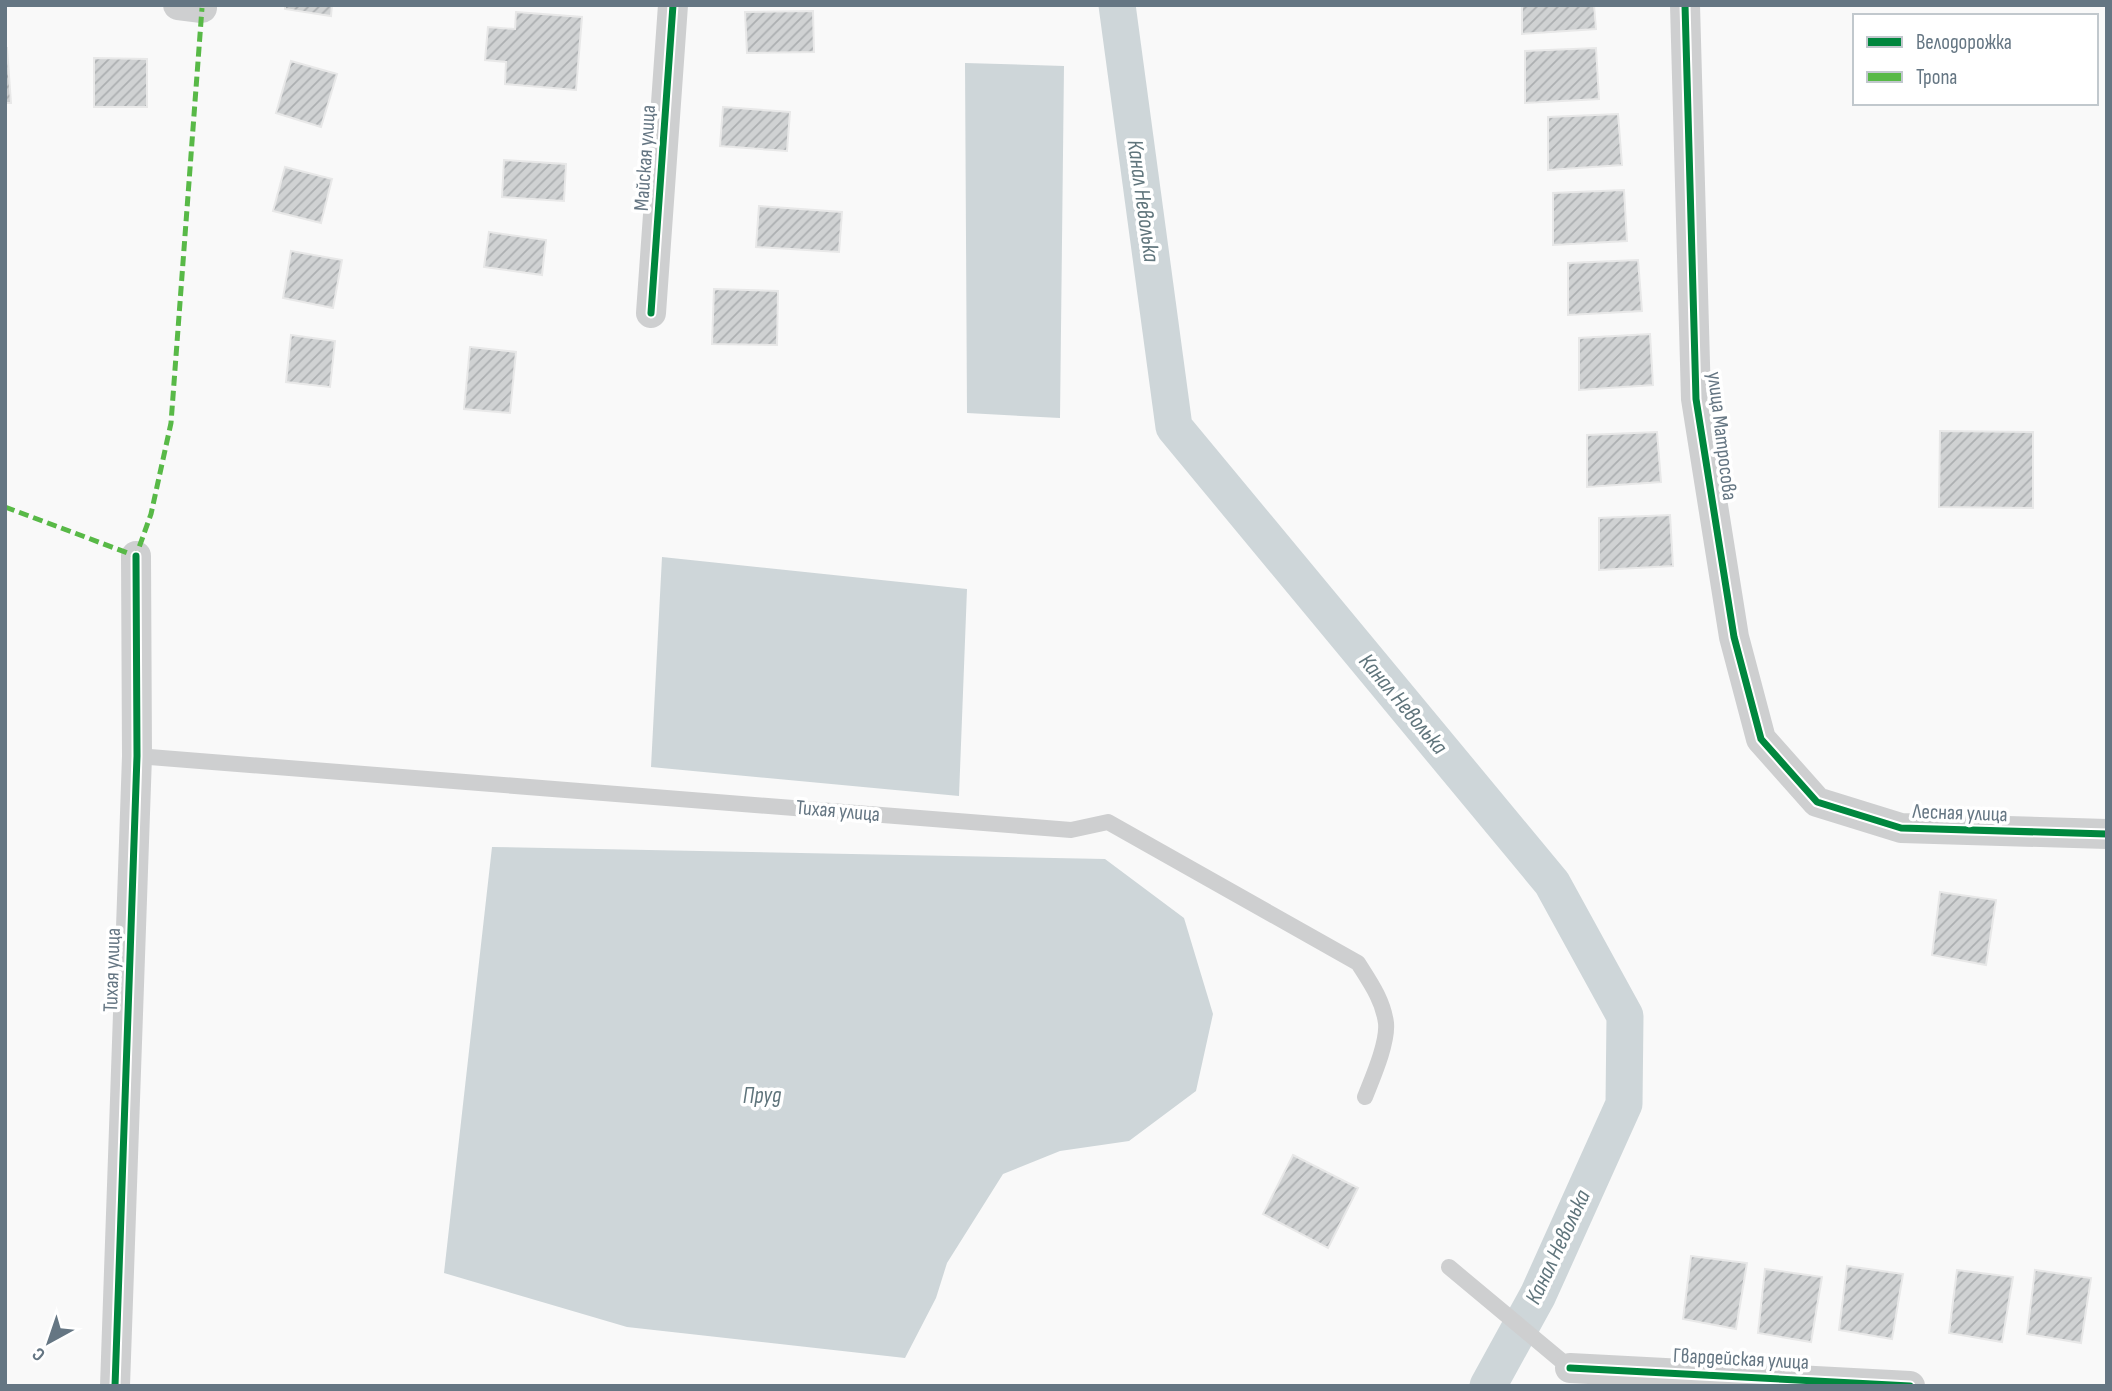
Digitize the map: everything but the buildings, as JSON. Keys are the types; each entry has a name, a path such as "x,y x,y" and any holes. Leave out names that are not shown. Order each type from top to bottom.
{"street":[{"name":"Майская улица","path":"651,313 673,5"},
{"name":"улица Матросова","path":"1685,5 1696,398 1734,637 1760,739 1817,802"},
{"name":"Тихая улица","path":"115,1386 137,756 136,556"},
{"name":"Лесная улица","path":"1817,802 1901,828 2107,834"},
{"name":"Гвардейская улица","path":"1570,1368 1910,1386"}],"lane":[{"name":"Тихая улица","path":"137,756 1070,830 1108,822 1358,963 1378,994 1386,1025 1379,1060 1365,1097"},
{"path":"1449,1267 1570,1368"}],"water":[{"path":"965,63 1064,66 1060,418 967,413"},
{"path":"662,557 967,589 959,796 651,767"},
{"name":"Пруд","path":"492,847 1105,859 1184,918 1213,1014 1196,1091 1129,1141 1060,1151 1003,1174 947,1263 936,1298 905,1358 627,1327 444,1273"}],"waterway":[{"name":"Канал Неволька","path":"1117,5 1174,427 1552,883 1625,1016 1624,1104 1538,1295 1488,1386"}],"marked path":[{"path":"5,507 136,556 151,514 171,423 202,8"}],"cycle path":[{"path":"651,313 673,5"},
{"path":"1685,5 1696,399 1734,637 1761,739 1817,802 1901,828 2107,834"},
{"path":"115,1386 137,756 136,556"},
{"path":"1570,1368 1910,1386"}]}
